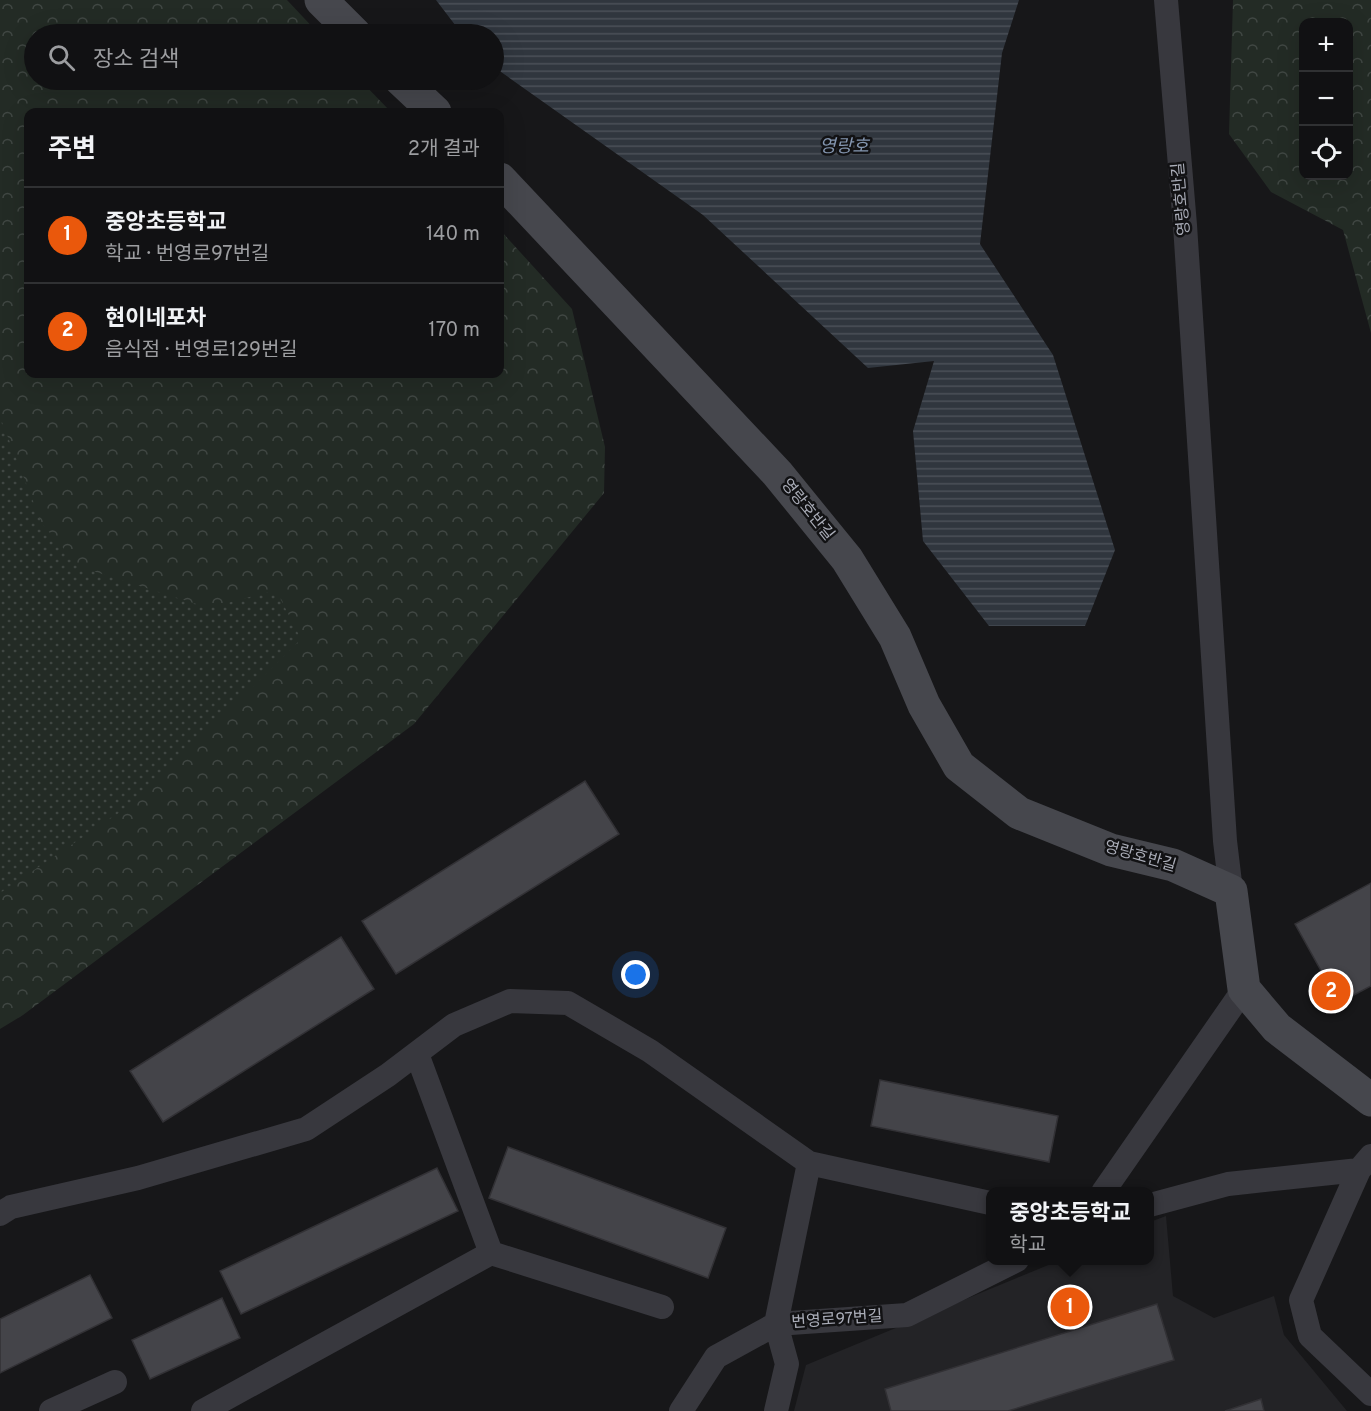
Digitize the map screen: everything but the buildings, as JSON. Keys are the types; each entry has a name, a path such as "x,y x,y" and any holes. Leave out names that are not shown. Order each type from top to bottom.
{"street":[{"path":"321,0 345,24"},
{"name":"영랑호반길","path":"504,183 777,473 847,559 894,637 924,705 959,766 1019,813 1111,850 1173,865 1231,891 1224,817 1185,225 1166,0"},
{"path":"412,90 431,108"},
{"path":"1231,891 1244,989 1277,1028 1371,1100"},
{"path":"1106,1187 1244,989"},
{"path":"0,1214 10,1207 138,1178 306,1130 388,1076 454,1025 510,1001 568,1003 650,1051 808,1163 986,1202"},
{"path":"417,1054 491,1253"},
{"path":"776,1411 787,1364 776,1324 808,1163"},
{"path":"1154,1204 1228,1184 1365,1163"},
{"path":"1365,1163 1301,1300 1310,1336 1371,1394"},
{"path":"203,1411 491,1253 662,1307"},
{"name":"번영로97번길","path":"681,1411 716,1358 776,1324 907,1315 1007,1265"},
{"path":"51,1411 115,1382"}],"shaded area":[{"path":"1166,1216 1173,1296 1214,1318 1274,1296 1284,1335 1347,1411 794,1411 806,1365 1048,1265 1154,1265 1154,1220"}],"green space":[{"path":"0,0 287,0 310,24 24,24 24,90 370,90 387,108 24,108 24,378 504,378 504,234 572,309 605,447 604,493 414,724 23,1015 0,1029 0,893 138,800 301,639 276,590 209,608 80,567 42,524 0,417"},
{"path":"1233,0 1371,0 1371,333 1343,230 1271,192 1229,134"},
{"path":"0,305 24,362 24,378 31,378 97,537 292,558 342,637 0,951"}],"water":[{"name":"영랑호","path":"436,0 1019,0 1002,53 980,244 1053,355 1115,550 1085,626 989,626 923,541 913,431 934,361 868,368 703,215 504,74 504,24 454,24"}],"place":[{"name":"현이네포차","path":"1331,991"},
{"name":"중앙초등학교","path":"1070,1307"}]}
